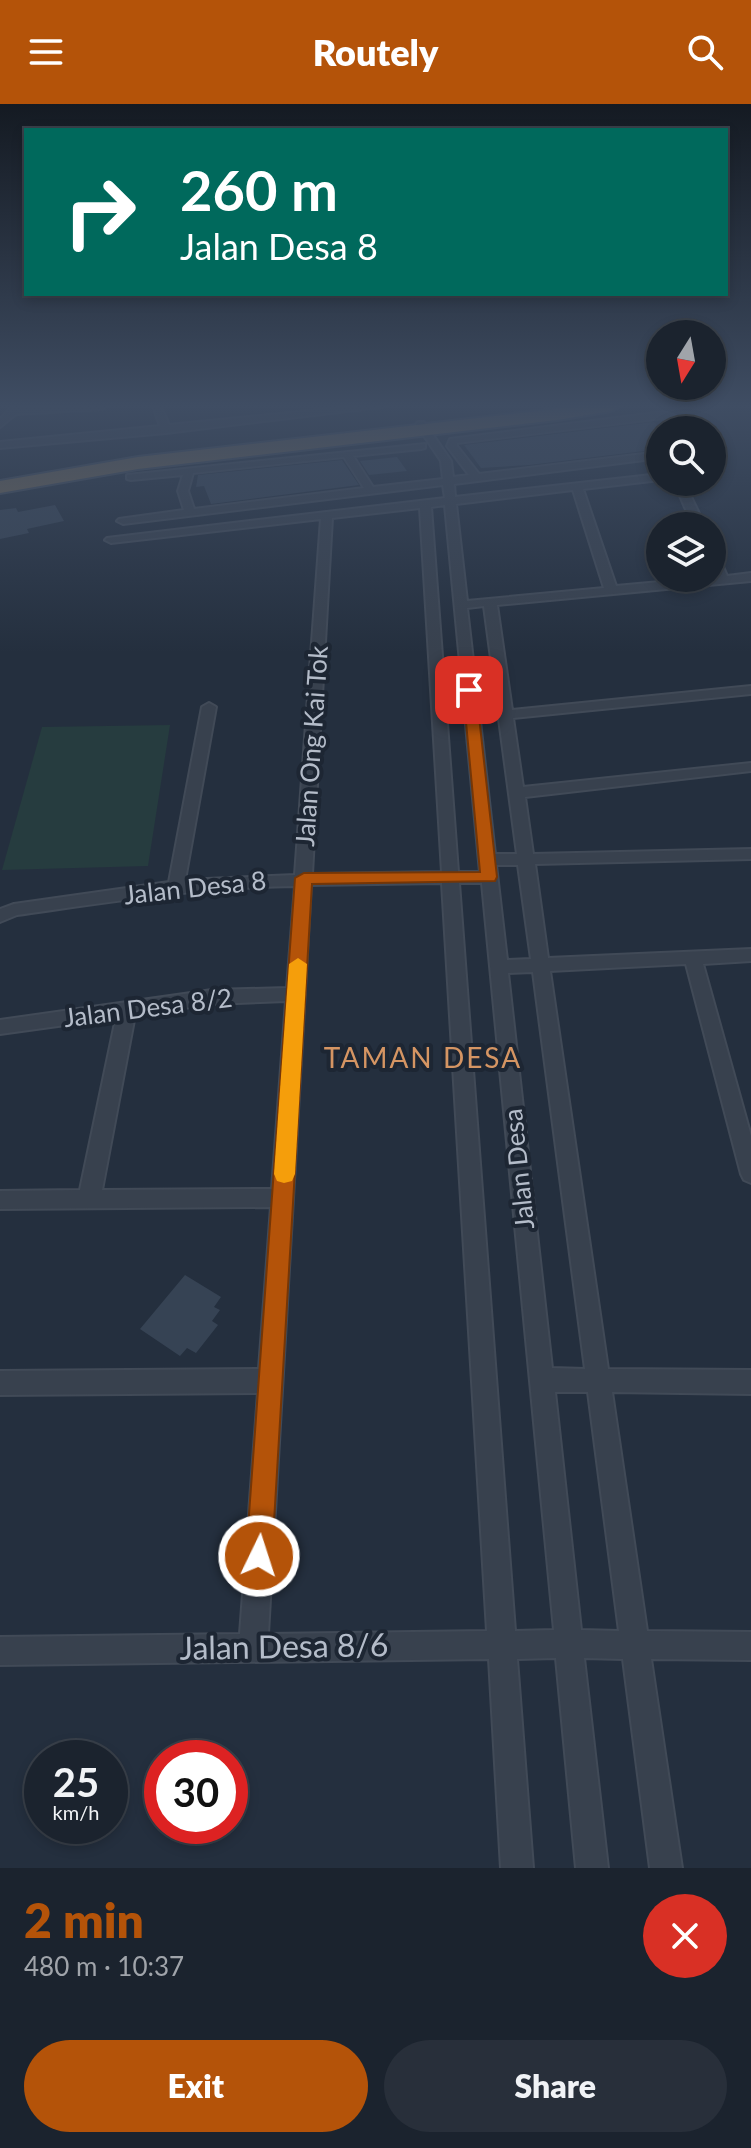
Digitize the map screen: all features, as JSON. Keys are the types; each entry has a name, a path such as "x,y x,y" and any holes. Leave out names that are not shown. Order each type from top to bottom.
{"street":[{"path":"184,488 190,513"},
{"path":"123,521 403,488"},
{"path":"111,540 425,504 445,488"},
{"name":"Jalan Desa","path":"448,488 592,1868"},
{"path":"577,488 611,590"},
{"name":"Jalan Desa","path":"425,504 517,1868"},
{"name":"Jalan Ong Kai Tok","path":"253,1648 327,515"},
{"path":"726,579 751,577"},
{"path":"461,605 646,587"},
{"path":"490,602 525,858"},
{"path":"434,637 464,636"},
{"path":"472,718 751,690"},
{"path":"176,887 209,707"},
{"path":"516,793 749,772"},
{"name":"Jalan Desa 8","path":"0,916 14,910 176,887 304,878 450,877 525,858 751,854"},
{"name":"Jalan Desa","path":"525,858 666,1868"},
{"path":"498,967 751,955"},
{"path":"693,958 751,1174"},
{"name":"Jalan Desa 8/2","path":"0,1027 212,997 296,994"},
{"path":"89,1200 127,1009"},
{"path":"0,1200 283,1198"},
{"path":"541,1380 751,1382"},
{"path":"0,1383 270,1381"},
{"name":"Jalan Desa 8/6","path":"0,1651 569,1644 751,1646"}],"green space":[{"path":"170,725 148,866 2,870 42,727"}],"building":[{"path":"205,488 333,488 211,504"},
{"path":"55,505 64,521 0,539 0,510 16,508 18,512"},
{"path":"185,1275 221,1297 214,1307 220,1310 212,1321 218,1325 196,1353 187,1348 180,1356 140,1329"}],"slow traffic":[{"path":"284,1174 298,964"}],"district":[{"name":"TAMAN DESA","path":"423,1058"}],"route":[{"path":"259,1556 304,878 489,877 469,690"}]}
